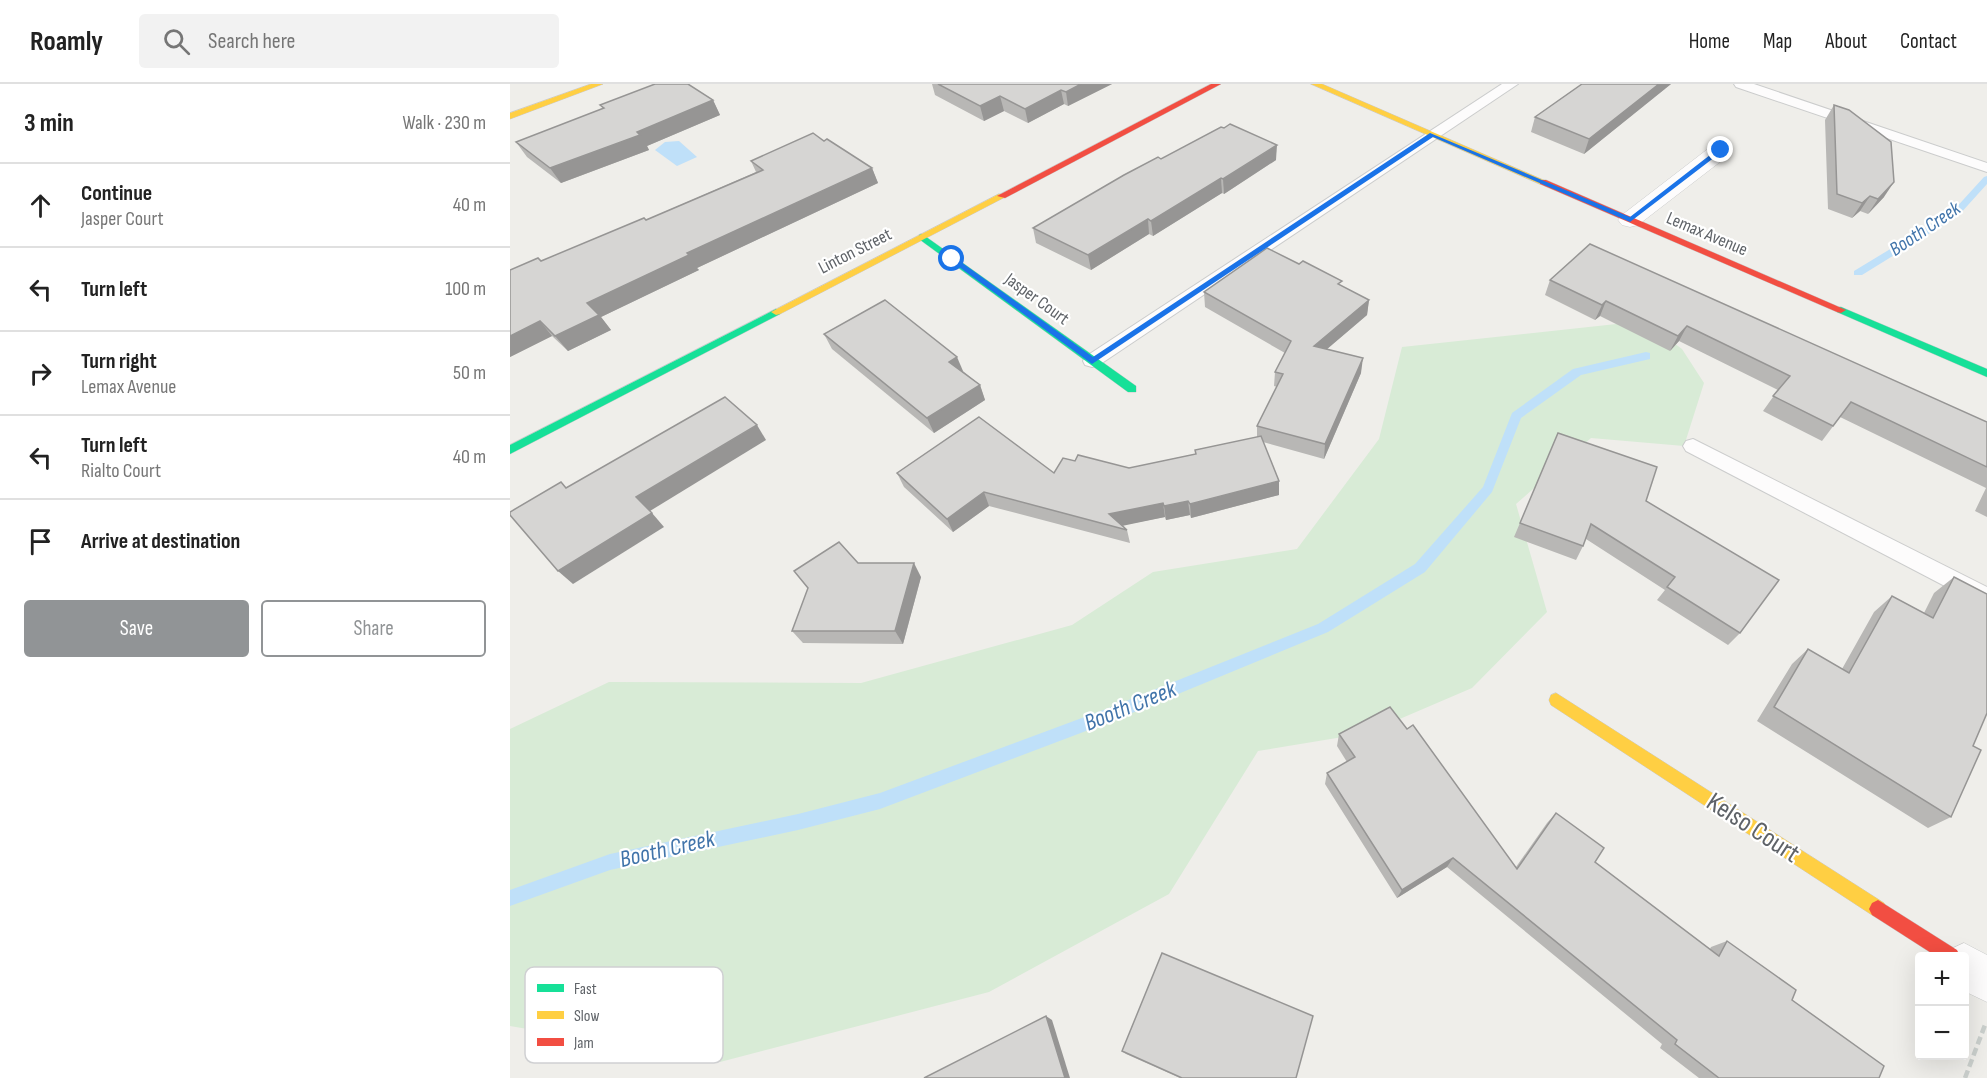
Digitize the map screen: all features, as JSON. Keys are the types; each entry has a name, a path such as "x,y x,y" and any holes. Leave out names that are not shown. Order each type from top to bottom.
{"street":[{"path":"510,116 599,84"},
{"name":"Linton Street","path":"510,450 1217,84"},
{"name":"Lemax Avenue","path":"1315,84 1987,373"},
{"path":"1630,220 1721,150"},
{"name":"Jasper Court","path":"922,237 1132,389"},
{"name":"Kelso Court","path":"1556,700 1943,952"},
{"path":"1969,968 1987,980"}],"lane":[{"path":"1092,361 1511,84"},
{"path":"1741,84 1987,168"},
{"path":"1693,446 1987,598"}],"path":[{"path":"1965,1078 1987,1018"}],"green space":[{"path":"1644,321 1682,349 1704,383 1684,446 1591,438 1516,504 1547,612 1472,688 1367,733 1258,751 1169,894 989,992 723,1061 723,967 525,967 525,1029 510,1026 510,729 609,682 861,683 1072,625 1153,572 1297,549 1379,439 1402,347"}],"water":[{"path":"679,141 697,157 677,166 655,150 665,142"}],"building":[{"path":"655,84 688,84 713,100 637,132 640,135 550,168 516,142 604,108 600,105"},
{"path":"938,84 1081,84 1066,92 1061,90 1025,109 1000,96 980,106"},
{"path":"1582,84 1659,84 1589,139 1535,117"},
{"path":"1834,105 1849,110 1891,142 1894,182 1878,199 1870,196 1862,203 1837,194"},
{"path":"1230,124 1277,145 1151,221 1148,219 1088,255 1033,228 1158,157 1161,159"},
{"path":"813,133 824,141 827,139 872,168 687,253 689,255 587,303 599,315 555,336 540,321 510,336 510,270 538,258 541,261 644,218 646,220 763,170 751,161"},
{"path":"1590,244 1987,422 1987,467 1851,402 1833,426 1773,396 1790,376 1687,326 1678,336 1606,301 1602,305 1550,280"},
{"path":"1267,248 1299,264 1303,261 1342,281 1338,284 1369,300 1314,346 1363,358 1325,444 1257,426 1283,374 1275,372 1291,341 1204,292"},
{"path":"885,300 957,357 949,362 980,385 927,418 824,334"},
{"path":"725,397 757,425 636,497 652,513 558,571 510,515 510,512 561,482 566,488"},
{"path":"979,417 1054,473 1063,458 1075,461 1078,455 1129,468 1196,454 1195,450 1261,436 1279,481 1190,504 1188,501 1164,506 1163,503 1109,514 1127,530 984,492 947,519 897,473"},
{"path":"1558,433 1657,467 1646,501 1779,580 1740,633 1667,587 1675,577 1591,524 1583,546 1520,523"},
{"path":"839,542 858,563 914,563 895,631 792,631 808,588 794,571"},
{"path":"1954,577 1987,594 1987,713 1973,746 1981,750 1951,817 1774,707 1808,649 1849,673 1892,596 1933,618"},
{"path":"1390,707 1407,729 1413,725 1517,869 1556,813 1604,848 1595,862 1719,956 1727,941 1796,990 1792,1000 1884,1066 1879,1078 1719,1078 1675,1044 1677,1040 1453,858 1402,890 1327,773 1355,757 1339,734"},
{"path":"1162,953 1313,1016 1296,1078 1182,1078 1122,1051"},
{"path":"1046,1016 1065,1078 924,1078"}],"waterway":[{"name":"Booth Creek","path":"1858,273 1956,213 1987,179"},
{"name":"Booth Creek","path":"510,898 610,862 798,822 880,801 1110,715 1323,628 1420,568 1488,489 1516,416 1577,372 1646,356"}],"traffic: fast":[{"path":"922,237 1132,389"},
{"path":"1841,310 1987,373"},
{"path":"510,450 776,312"}],"traffic: slow":[{"path":"510,116 599,84"},
{"path":"1315,84 1543,182"},
{"path":"776,312 1002,196"},
{"path":"1556,700 1878,909"}],"traffic: jam":[{"path":"1002,196 1217,84"},
{"path":"1543,182 1841,310"},
{"path":"1878,909 1945,952"}],"route":[{"path":"952,259 1092,361 1433,134 1630,220 1721,150"}]}
